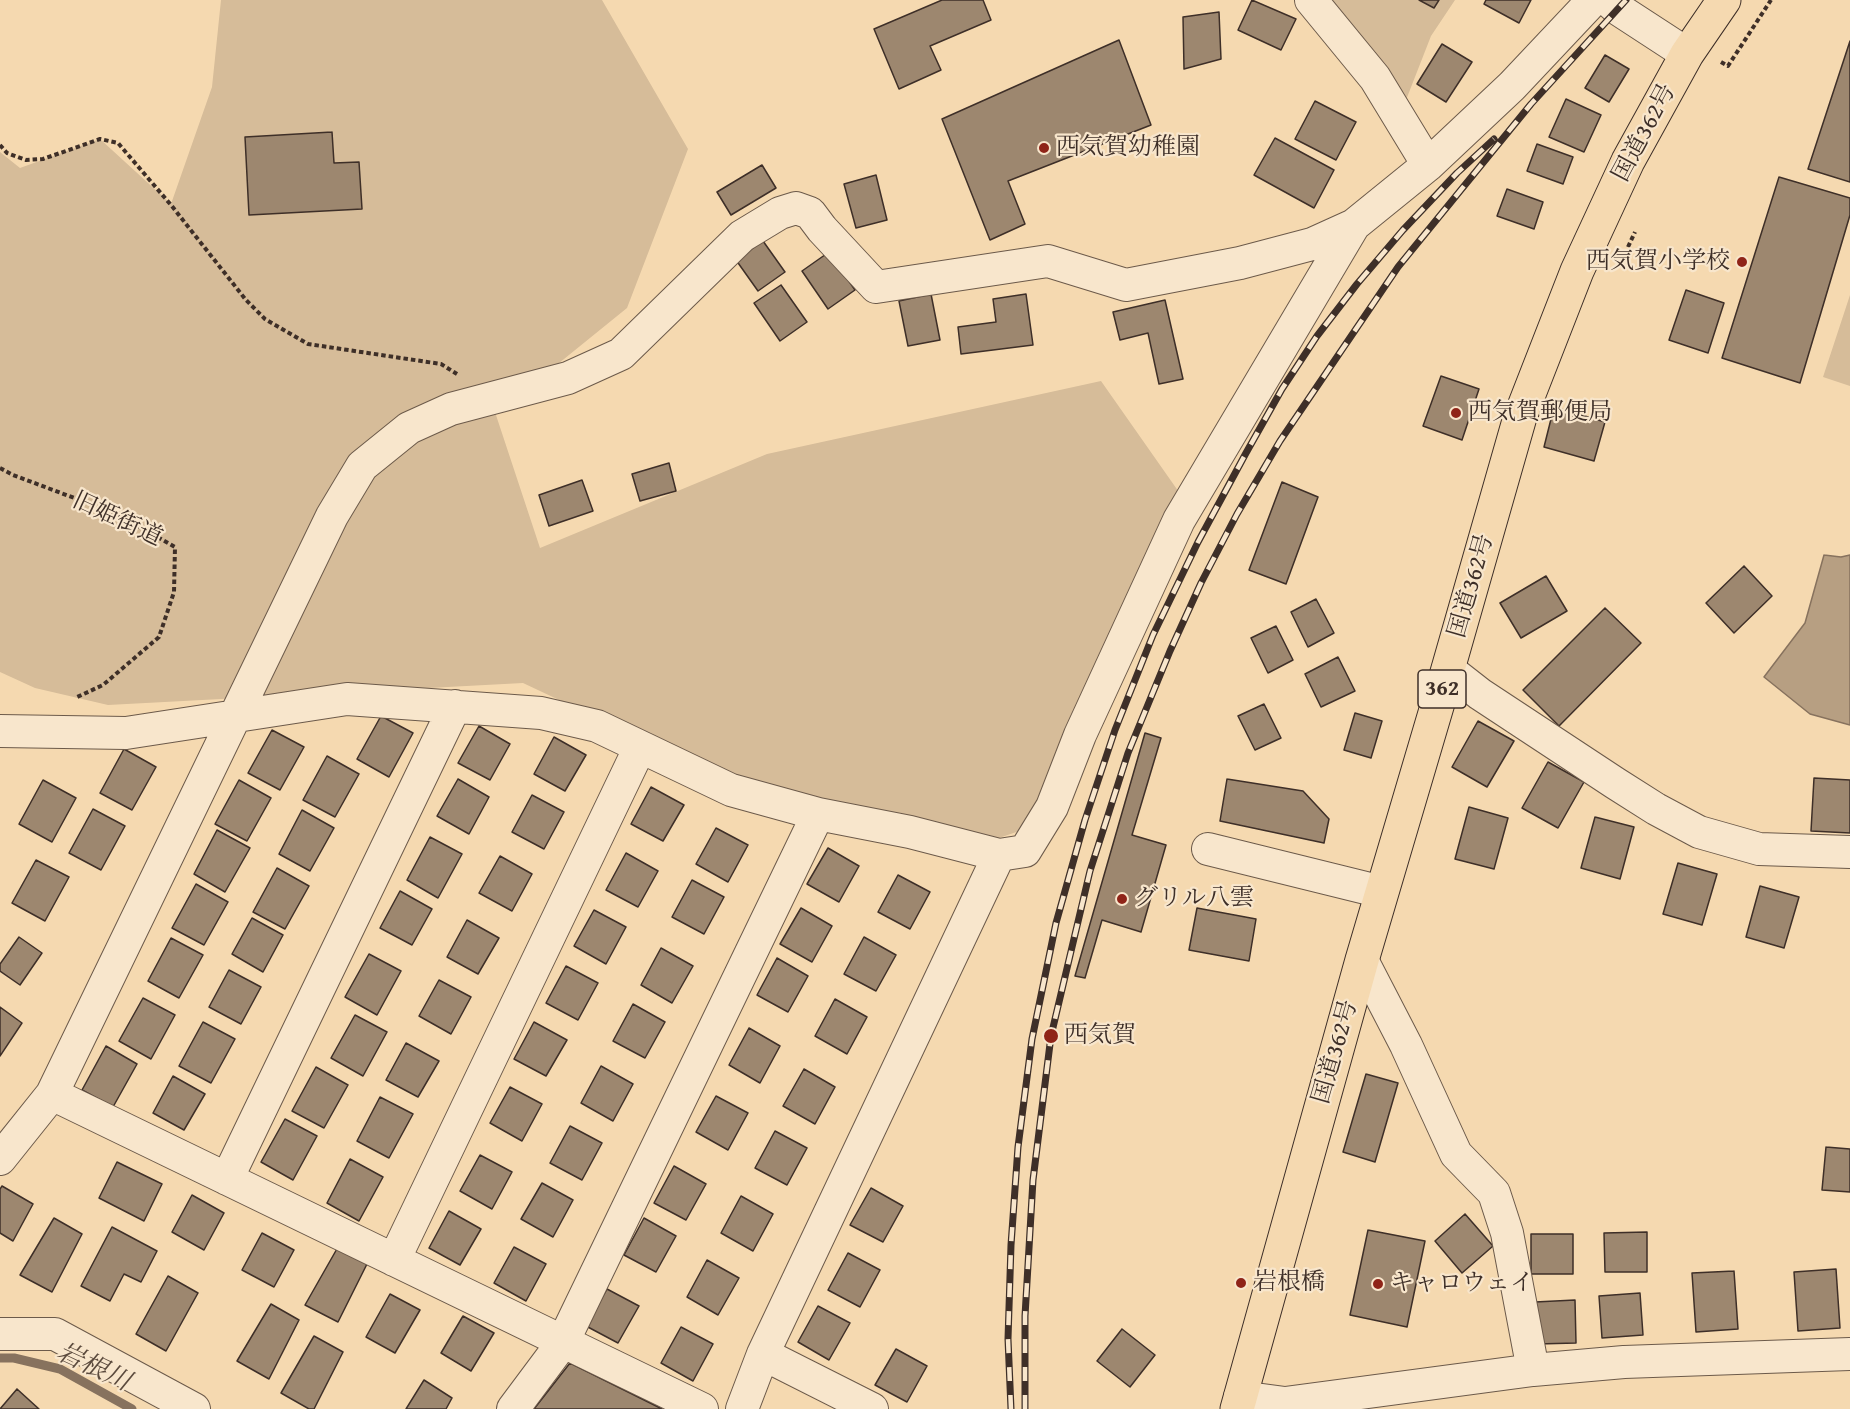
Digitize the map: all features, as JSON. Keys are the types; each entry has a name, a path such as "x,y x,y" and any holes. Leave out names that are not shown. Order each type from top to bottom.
{"highway":[{"name":"国道362号","path":"1238,1403 1362,960 1520,417 1577,271 1628,161 1700,56 1724,0"}],"street":[{"path":"1311,0 1375,78 1428,165"},
{"path":"0,1159 52,1094 332,516 362,466 409,428 451,410 568,378 621,354 742,236 780,213 795,208 810,213 822,229 876,286 1048,261 1126,285 1240,263 1312,244 1354,225 1428,165 1512,86 1593,0"},
{"path":"1608,0 1618,9 1700,56"},
{"path":"12,731 126,733 347,699 541,713 597,726 731,790 818,814 910,832 999,855 1025,851 1052,807 1080,735 1179,520 1354,225"},
{"path":"1448,669 1480,694 1615,783 1699,832 1759,849 1850,852"},
{"path":"227,1179 455,706"},
{"path":"394,1260 640,747"},
{"path":"513,1409 563,1342 818,814"},
{"path":"1208,849 1382,892"},
{"path":"742,1409 763,1354 999,855"},
{"path":"1362,960 1406,1045 1456,1154 1494,1193 1507,1233 1533,1370"},
{"path":"52,1094 702,1409"},
{"path":"0,1334 55,1334 194,1409"},
{"path":"763,1354 872,1409"},
{"path":"1238,1403 1285,1403 1533,1370 1624,1362 1850,1354"}],"path":[{"path":"1700,56 1728,66 1771,0"},
{"path":"0,145 7,153 26,160 43,159 100,139 118,143 171,205 246,300 266,319 308,344 441,364 495,398"},
{"name":"旧姫街道","path":"0,468 117,514 175,548 174,592 159,637 103,685 73,699"}],"shaded area":[{"path":"221,0 602,0 688,149 627,308 527,389 492,403 540,548 767,454 1101,381 1188,505 1028,828 996,839 774,801 523,683 108,705 35,688 0,672 0,152 20,168 100,139 171,204 212,87"},
{"path":"1319,0 1455,0 1431,36 1406,100"},
{"path":"1850,295 1850,386 1823,377"},
{"path":"1824,555 1841,557 1850,555 1850,725 1810,714 1764,677 1805,623"}],"building":[{"path":"942,0 983,0 991,20 930,46 941,70 899,89 874,29"},
{"path":"1252,0 1296,19 1281,50 1238,30"},
{"path":"1419,0 1439,0 1434,8"},
{"path":"1486,0 1531,0 1519,23 1484,4"},
{"path":"1219,12 1221,59 1184,69 1183,17"},
{"path":"1119,40 1151,125 1008,181 1025,224 990,240 942,119"},
{"path":"1850,41 1850,182 1808,169"},
{"path":"1442,44 1472,62 1446,102 1417,84"},
{"path":"1605,55 1629,69 1609,102 1585,88"},
{"path":"1566,99 1601,115 1584,152 1549,137"},
{"path":"1315,101 1356,122 1336,160 1295,139"},
{"path":"332,132 334,163 359,162 362,209 249,215 245,137"},
{"path":"1275,138 1334,170 1314,208 1254,175"},
{"path":"1537,144 1573,157 1563,184 1527,171"},
{"path":"762,165 776,188 731,215 717,192"},
{"path":"876,175 887,220 856,228 844,184"},
{"path":"1779,177 1850,198 1850,215 1800,383 1722,358"},
{"path":"1507,189 1543,202 1534,229 1497,216"},
{"path":"763,241 785,272 758,291 736,260"},
{"path":"829,252 855,290 828,309 802,271"},
{"path":"781,285 807,322 780,341 754,303"},
{"path":"1686,290 1724,303 1708,353 1669,340"},
{"path":"931,294 940,340 908,346 899,301"},
{"path":"1026,294 1033,345 961,354 958,327 996,322 993,299"},
{"path":"1165,300 1183,379 1159,384 1148,333 1120,340 1113,312"},
{"path":"1441,376 1479,389 1462,440 1423,426"},
{"path":"1554,407 1605,422 1594,461 1544,447"},
{"path":"669,463 676,491 640,501 632,474"},
{"path":"582,480 593,511 549,526 539,495"},
{"path":"1282,482 1318,497 1286,584 1249,570"},
{"path":"1744,566 1772,596 1734,633 1706,603"},
{"path":"1546,576 1567,611 1521,638 1500,603"},
{"path":"1316,599 1334,633 1308,647 1291,612"},
{"path":"1605,608 1641,643 1559,726 1523,690"},
{"path":"1276,626 1293,660 1268,673 1251,638"},
{"path":"1338,657 1355,691 1321,707 1305,674"},
{"path":"1264,704 1281,738 1255,750 1238,716"},
{"path":"1355,713 1382,721 1371,758 1344,750"},
{"path":"381,716 413,733 389,777 357,759"},
{"path":"1478,721 1514,741 1487,787 1452,767"},
{"path":"479,726 510,744 490,780 458,763"},
{"path":"272,730 304,747 280,790 248,773"},
{"path":"1145,733 1161,738 1132,835 1166,845 1141,932 1102,920 1085,978 1075,976"},
{"path":"554,737 586,755 565,791 534,774"},
{"path":"124,749 156,767 132,810 100,793"},
{"path":"327,756 359,774 335,817 303,800"},
{"path":"1548,762 1584,782 1558,828 1522,808"},
{"path":"1814,778 1850,780 1850,833 1811,831"},
{"path":"458,779 489,797 469,834 437,816"},
{"path":"1227,779 1303,791 1329,819 1324,843 1220,821"},
{"path":"43,780 76,798 52,842 19,824"},
{"path":"239,780 271,798 247,841 215,824"},
{"path":"651,787 684,805 663,841 631,824"},
{"path":"532,795 564,812 544,849 512,832"},
{"path":"1469,807 1508,818 1494,869 1455,859"},
{"path":"93,809 125,826 101,870 69,853"},
{"path":"302,810 334,828 310,871 279,854"},
{"path":"1595,817 1634,827 1620,879 1581,868"},
{"path":"716,828 748,845 728,882 696,864"},
{"path":"217,830 250,848 225,892 194,874"},
{"path":"430,837 462,854 438,898 407,880"},
{"path":"828,848 859,866 839,902 807,884"},
{"path":"626,853 658,871 638,907 606,890"},
{"path":"500,856 532,874 512,911 479,893"},
{"path":"36,860 69,877 45,921 12,903"},
{"path":"1678,863 1717,874 1702,925 1663,914"},
{"path":"277,868 309,886 285,929 253,912"},
{"path":"898,875 930,892 910,929 878,912"},
{"path":"692,880 724,897 704,934 672,917"},
{"path":"196,884 228,902 204,945 172,928"},
{"path":"1760,886 1799,897 1784,948 1746,937"},
{"path":"400,891 432,909 412,945 380,928"},
{"path":"801,908 832,926 812,962 780,944"},
{"path":"1197,908 1256,919 1249,961 1189,950"},
{"path":"594,910 626,927 606,964 574,946"},
{"path":"252,918 283,935 263,972 232,954"},
{"path":"467,920 499,938 478,974 447,957"},
{"path":"19,937 42,953 20,985 0,971 0,964"},
{"path":"864,937 896,955 876,991 844,974"},
{"path":"171,938 203,955 179,998 148,981"},
{"path":"661,948 693,966 672,1003 641,985"},
{"path":"369,954 401,971 377,1015 345,997"},
{"path":"777,958 808,976 788,1012 757,995"},
{"path":"566,966 598,983 578,1020 546,1003"},
{"path":"229,970 261,987 241,1024 209,1007"},
{"path":"439,980 471,997 451,1034 419,1016"},
{"path":"143,998 175,1015 151,1059 119,1041"},
{"path":"835,999 867,1017 847,1054 815,1036"},
{"path":"633,1004 665,1022 645,1058 613,1041"},
{"path":"0,1007 22,1023 0,1056"},
{"path":"355,1015 387,1032 363,1076 331,1058"},
{"path":"203,1022 235,1039 211,1083 179,1066"},
{"path":"534,1022 567,1040 546,1076 514,1059"},
{"path":"749,1028 780,1046 760,1083 729,1065"},
{"path":"406,1043 439,1061 418,1097 386,1080"},
{"path":"106,1046 137,1064 113,1107 82,1090"},
{"path":"601,1066 633,1084 613,1121 581,1103"},
{"path":"316,1067 348,1085 324,1128 292,1111"},
{"path":"804,1069 835,1087 815,1124 783,1106"},
{"path":"1366,1074 1398,1083 1375,1162 1343,1152"},
{"path":"173,1076 205,1094 184,1130 153,1113"},
{"path":"510,1087 542,1104 522,1141 490,1123"},
{"path":"716,1096 748,1113 728,1150 696,1132"},
{"path":"380,1097 413,1114 389,1158 357,1141"},
{"path":"285,1119 317,1136 293,1180 261,1162"},
{"path":"570,1126 602,1143 582,1180 550,1163"},
{"path":"775,1131 807,1148 787,1185 755,1168"},
{"path":"1826,1147 1850,1149 1850,1192 1822,1190"},
{"path":"480,1155 512,1172 492,1209 460,1191"},
{"path":"350,1159 383,1177 359,1221 327,1203"},
{"path":"117,1162 162,1184 144,1221 99,1198"},
{"path":"674,1166 706,1184 686,1220 654,1203"},
{"path":"542,1183 573,1200 553,1237 521,1219"},
{"path":"2,1186 33,1204 13,1241 0,1233 0,1189"},
{"path":"871,1188 903,1206 883,1242 850,1225"},
{"path":"192,1195 224,1213 204,1250 172,1232"},
{"path":"741,1196 773,1214 753,1251 721,1233"},
{"path":"449,1211 481,1229 460,1265 429,1248"},
{"path":"1465,1214 1493,1246 1462,1273 1435,1241"},
{"path":"54,1218 82,1234 52,1292 20,1275"},
{"path":"644,1218 676,1236 656,1272 624,1255"},
{"path":"112,1227 157,1251 141,1282 124,1274 110,1301 81,1286"},
{"path":"1368,1230 1425,1241 1407,1327 1350,1315"},
{"path":"1647,1232 1647,1272 1605,1272 1604,1233"},
{"path":"262,1233 294,1250 274,1287 242,1270"},
{"path":"1531,1234 1573,1234 1573,1274 1531,1274"},
{"path":"338,1247 367,1264 338,1322 305,1305"},
{"path":"514,1247 546,1264 526,1301 494,1283"},
{"path":"848,1253 880,1270 860,1307 828,1290"},
{"path":"707,1260 739,1278 718,1315 687,1297"},
{"path":"1836,1269 1840,1328 1798,1331 1794,1272"},
{"path":"1734,1271 1738,1329 1696,1332 1692,1273"},
{"path":"168,1276 198,1293 166,1351 136,1334"},
{"path":"607,1289 639,1306 618,1343 586,1326"},
{"path":"1640,1293 1643,1335 1602,1338 1599,1296"},
{"path":"390,1294 420,1310 395,1353 366,1337"},
{"path":"1575,1300 1576,1343 1537,1344 1535,1302"},
{"path":"271,1304 299,1320 269,1379 237,1361"},
{"path":"818,1306 850,1323 829,1360 798,1342"},
{"path":"463,1316 494,1333 471,1371 441,1353"},
{"path":"681,1327 713,1344 693,1381 661,1363"},
{"path":"1122,1329 1155,1355 1130,1387 1097,1361"},
{"path":"314,1336 343,1352 314,1409 309,1409 281,1393"},
{"path":"896,1349 927,1366 907,1402 875,1385"},
{"path":"570,1363 662,1409 534,1409"},
{"path":"424,1380 452,1398 446,1409 406,1409"},
{"path":"17,1389 39,1409 0,1409"}],"waterway":[{"name":"岩根川","path":"0,1358 14,1358 60,1369 132,1409"}],"railway":[{"path":"1025,1409 1025,1316 1033,1180 1051,1036 1090,871 1128,753 1170,651 1201,583 1237,514 1280,441 1398,267 1531,104 1626,0"},
{"path":"1011,1409 1008,1339 1011,1245 1018,1147 1032,1039 1056,923 1085,820 1115,730 1153,635 1198,542 1282,389 1317,336 1357,284 1403,230 1457,173 1494,139"}],"place":[{"name":"西気賀幼稚園","path":"1044,148"},
{"name":"西気賀小学校","path":"1742,262"},
{"name":"西気賀郵便局","path":"1456,413"},
{"name":"グリル八雲","path":"1122,899"},
{"name":"西気賀","path":"1051,1036"},
{"name":"岩根橋","path":"1241,1283"},
{"name":"キャロウェイ","path":"1378,1284"}]}
